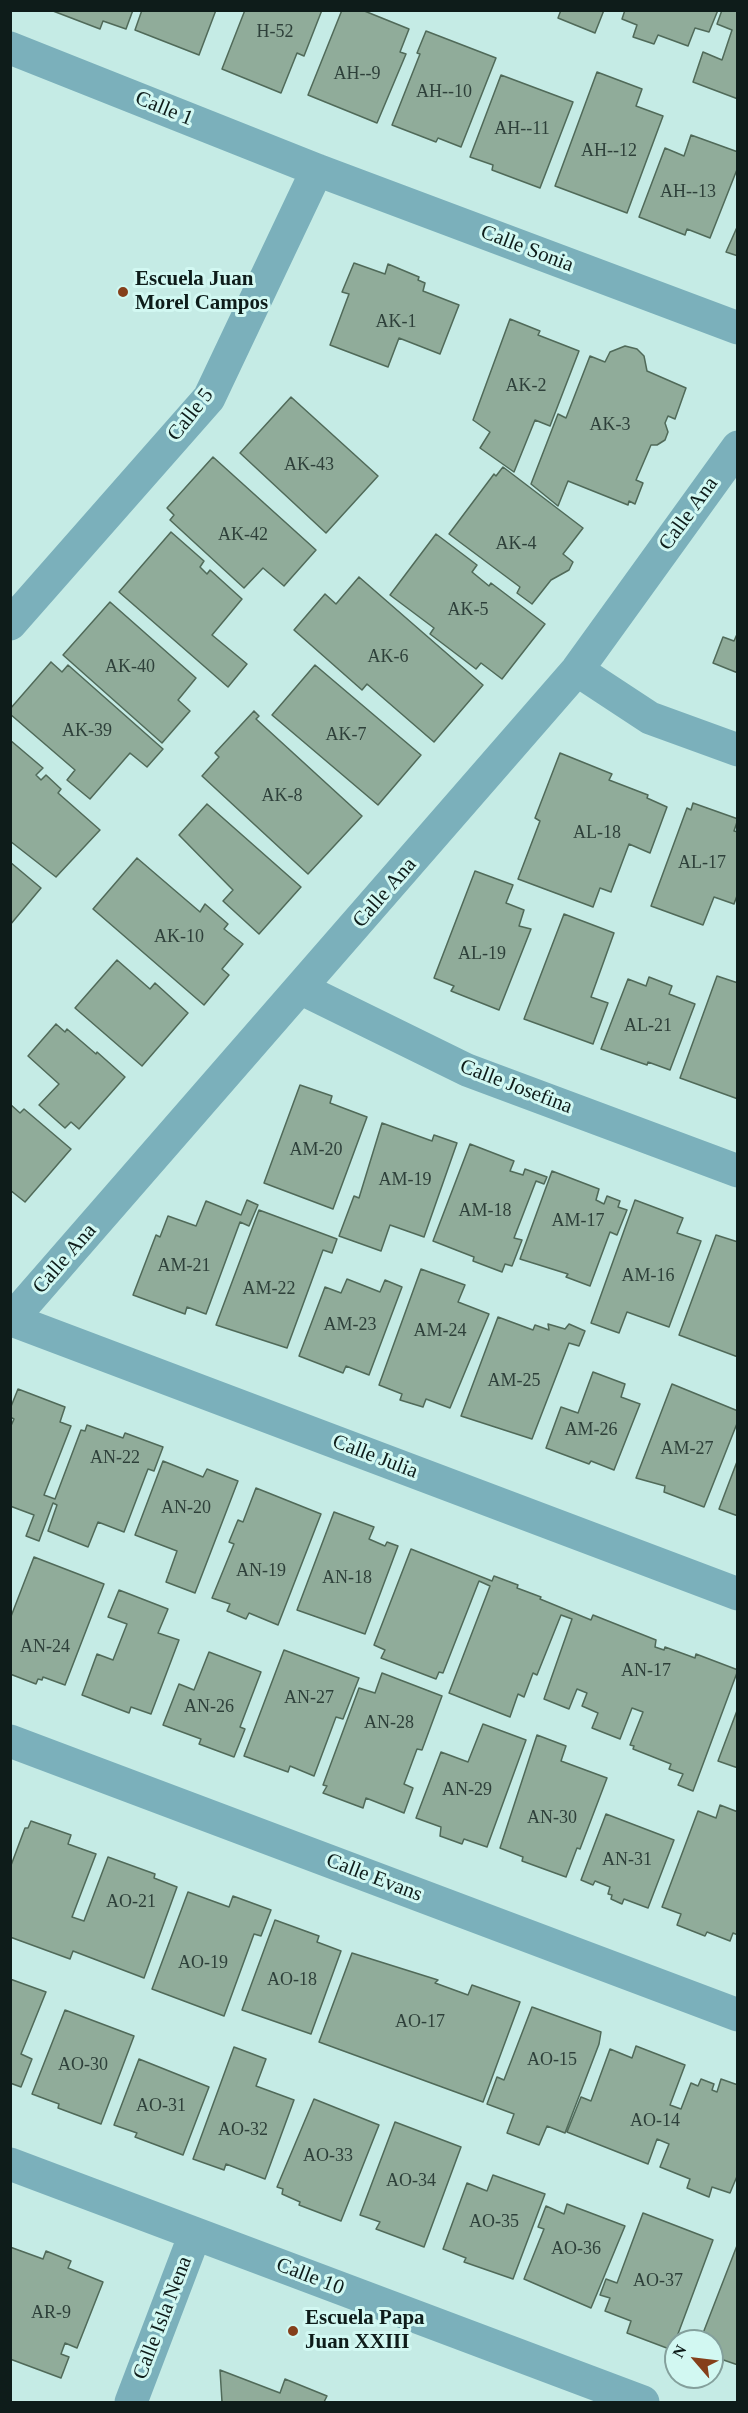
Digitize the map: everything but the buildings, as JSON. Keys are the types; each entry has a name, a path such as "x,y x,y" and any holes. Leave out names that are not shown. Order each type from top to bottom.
{"street":[{"name":"Calle 1","path":"10,48 317,170"},
{"name":"Calle Sonia","path":"317,170 738,328"},
{"name":"Calle 5","path":"10,624 208,398 317,170"},
{"name":"Calle Ana","path":"11,1320 302,989 577,670 738,447"},
{"path":"577,670 650,718 738,750"},
{"name":"Calle Josefina","path":"302,989 467,1070 738,1171"},
{"name":"Calle Julia","path":"11,1320 738,1594"},
{"name":"Calle Evans","path":"10,1741 738,2015"},
{"name":"Calle 10","path":"10,2164 643,2403"},
{"name":"Calle Isla Nena","path":"131,2403 195,2234"}],"place":[{"name":"Escuela Juan Morel Campos","path":"123,292"},
{"name":"Escuela Papa Juan XXIII","path":"293,2331"}]}
